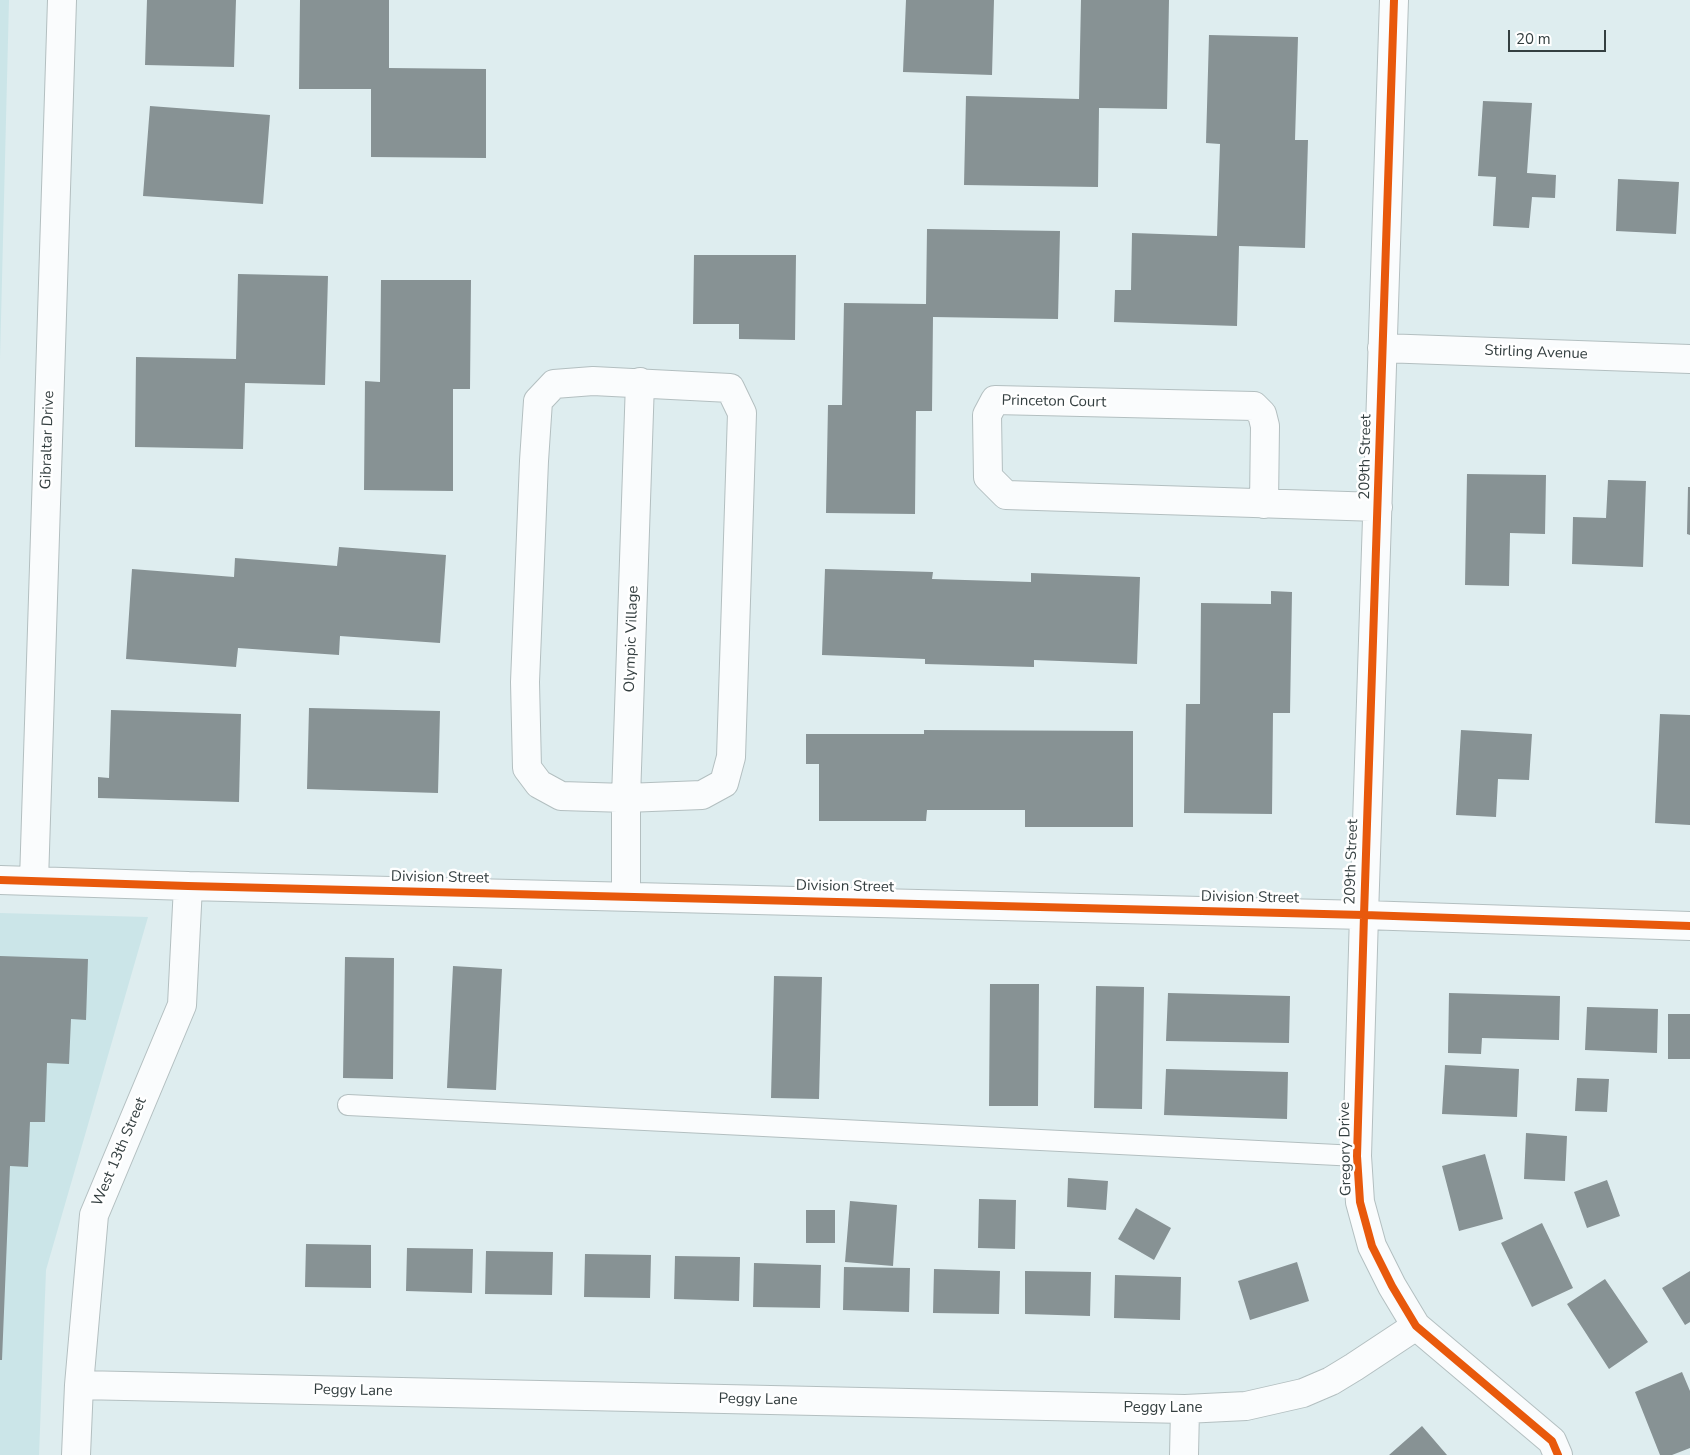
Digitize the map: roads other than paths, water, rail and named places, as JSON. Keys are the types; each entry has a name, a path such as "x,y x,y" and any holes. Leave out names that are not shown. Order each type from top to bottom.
{"street":[{"name":"Gibraltar Drive","path":"34,881 62,0"},
{"name":"209th Street","path":"1364,915 1394,0"},
{"name":"Stirling Avenue","path":"1382,348 1690,359"},
{"path":"593,381 640,382 668,386 730,388 742,413 731,758 724,783 702,795 626,798 561,796 538,784 526,768 525,682 538,401 554,384 593,381"},
{"name":"Olympic Village","path":"626,896 626,798 640,382"},
{"name":"Princeton Court","path":"1264,504 1265,426 1262,414 1254,406 995,400 987,415 988,477 1006,495 1264,504 1378,507"},
{"name":"Division Street","path":"0,880 1364,915 1690,926"},
{"name":"West 13th Street","path":"76,1455 79,1385 94,1215 182,1005 188,886"},
{"name":"Gregory Drive","path":"1364,915 1358,1156 1360,1202 1372,1246 1392,1286 1416,1326 1552,1441 1558,1455"},
{"name":"Peggy Lane","path":"79,1385 1185,1409 1246,1406 1303,1393 1338,1377 1416,1326"},
{"path":"1184,1455 1185,1409"}],"lane":[{"path":"348,1105 1358,1156"}]}
